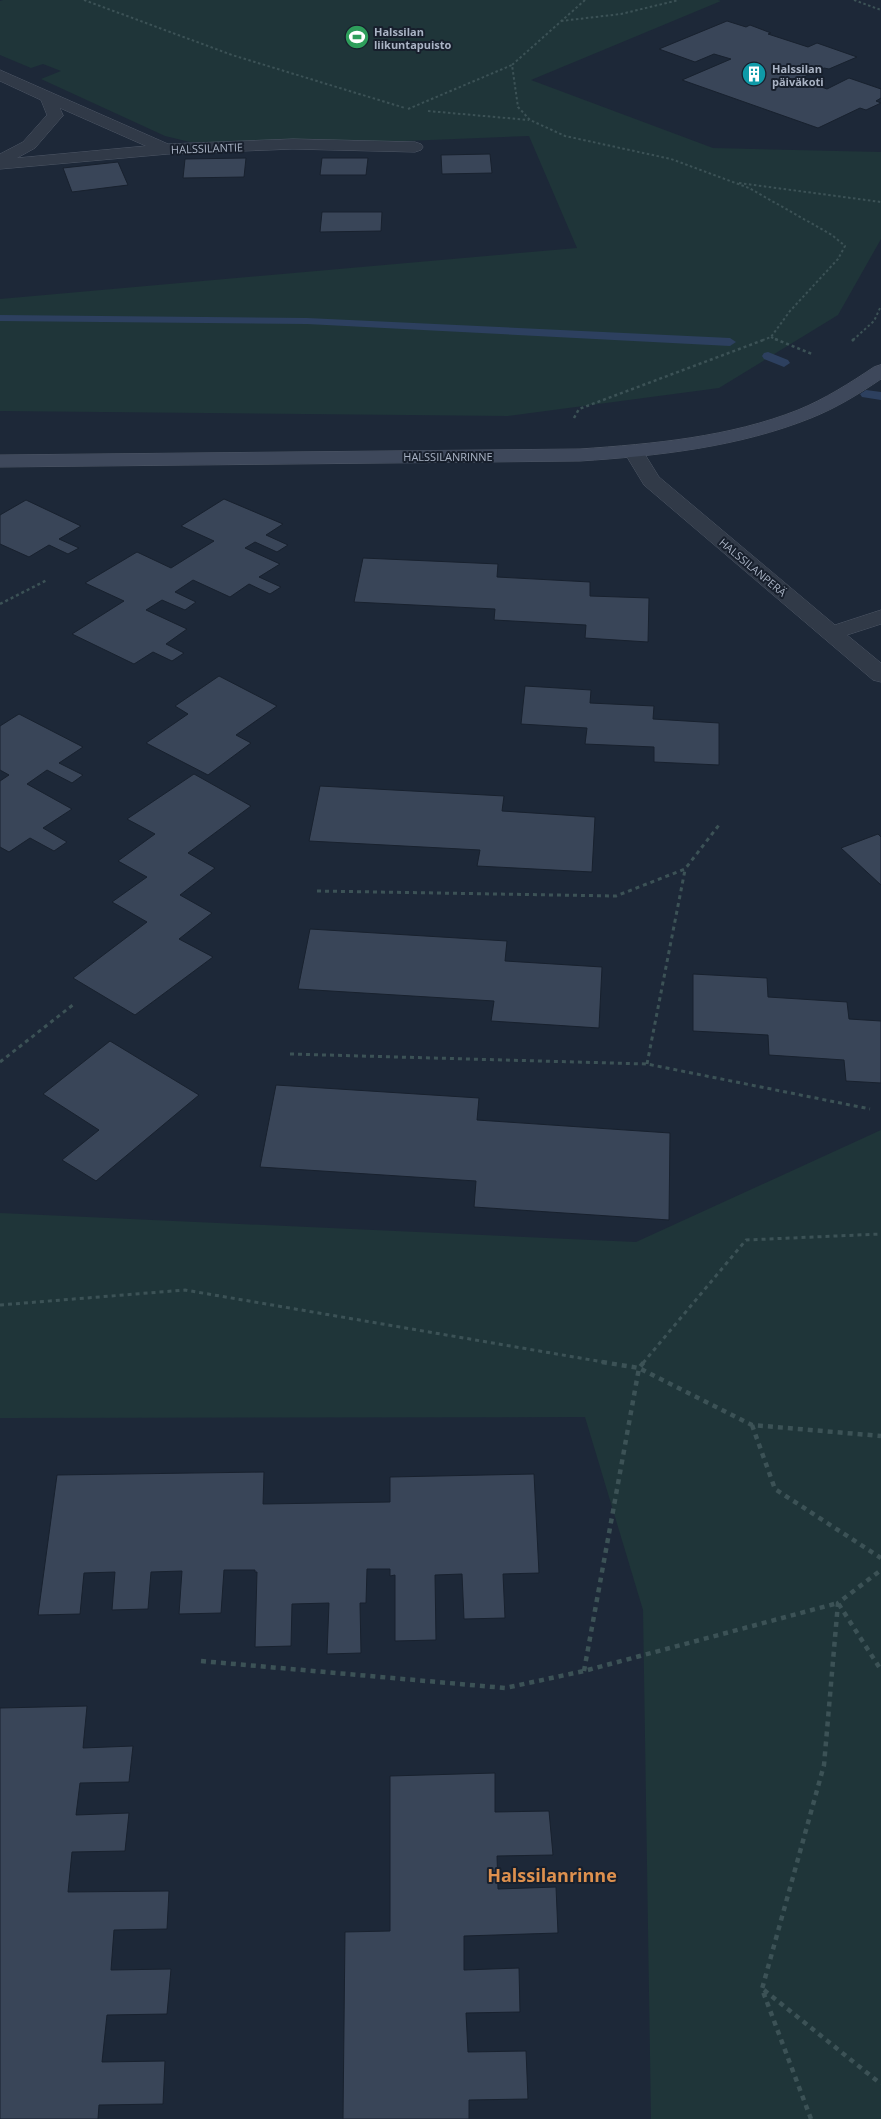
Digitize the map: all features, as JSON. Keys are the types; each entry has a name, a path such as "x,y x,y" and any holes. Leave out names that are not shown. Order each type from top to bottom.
{"street":[{"path":"0,75 168,150"},
{"path":"0,160 29,145 55,116 48,97"},
{"name":"HALSSILANTIE","path":"0,164 168,150 293,144 415,147"},
{"name":"HALSSILANRINNE","path":"0,461 580,455 634,452 716,440 795,418 848,393 881,372"},
{"name":"HALSSILANPERÄ","path":"634,452 651,481 881,675"},
{"path":"832,633 881,617"}],"path":[{"path":"84,0 232,55 408,109 417,110"},
{"path":"530,120 518,107 512,65 585,0"},
{"path":"561,21 621,14 679,0"},
{"path":"854,0 881,10"},
{"path":"426,111 530,120 565,136 671,159 749,188 832,235 845,246 838,259 790,311 771,337 579,409 572,422"},
{"path":"734,182 881,202"},
{"path":"848,345 874,320 881,306"},
{"path":"771,337 812,354"},
{"path":"0,604 47,580"},
{"path":"647,1064 685,869 719,825"},
{"path":"318,891 616,896 685,869"},
{"path":"0,1062 74,1004"},
{"path":"290,1054 647,1064 870,1109"},
{"path":"584,1671 639,1368 746,1240 881,1234"},
{"path":"0,1305 185,1290 639,1368 752,1425 881,1436"},
{"path":"752,1425 775,1489 881,1558"},
{"path":"200,1661 505,1688 584,1671 838,1603 881,1570"},
{"path":"838,1603 881,1670"},
{"path":"811,2119 762,1989 824,1764 838,1603"},
{"path":"762,1989 881,2084"}],"green space":[{"path":"718,0 721,1 531,80 713,148 881,152 881,239 838,315 719,388 508,416 0,411 0,299 577,248 529,136 357,143 190,142 165,136 41,79 61,71 43,64 31,68 0,55 0,1"},
{"path":"881,1130 881,2119 651,2119 643,1610 585,1417 0,1418 0,1213 636,1242"}],"building":[{"name":"Halssilan päiväkoti","path":"727,21 746,27 750,25 771,33 768,34 808,47 817,43 857,57 799,79 827,89 849,78 881,89 881,98 876,101 881,103 866,110 860,108 818,128 682,80 731,59 714,54 695,62 659,49"},
{"path":"490,154 492,173 442,174 441,155"},
{"path":"246,158 244,177 183,178 185,159"},
{"path":"322,158 368,158 366,175 320,175"},
{"path":"118,162 128,185 72,192 63,168"},
{"path":"322,212 382,212 381,231 320,232"},
{"path":"224,499 283,524 266,535 288,545 277,552 255,542 245,548 280,564 259,577 281,587 270,594 249,584 230,597 193,580 175,592 196,602 185,610 162,600 146,610 187,629 166,644 184,653 172,661 153,652 134,664 72,634 124,601 85,583 137,552 171,568 214,541 181,526"},
{"path":"26,500 81,526 59,539 79,548 68,554 49,545 29,557 0,544 0,515"},
{"path":"363,558 498,564 497,577 590,582 590,596 649,598 648,642 585,638 586,625 494,620 495,609 354,602"},
{"path":"219,676 277,706 236,735 251,743 208,775 146,743 188,714 175,706"},
{"path":"525,686 591,690 590,703 654,706 653,719 719,723 719,765 654,762 654,747 585,744 587,728 521,724"},
{"path":"19,714 83,747 59,763 83,775 72,783 47,770 27,784 72,809 43,828 67,842 54,851 30,838 9,852 0,847 0,781 9,775 0,770 0,726"},
{"path":"194,774 251,806 188,853 215,868 180,895 212,913 179,939 213,957 135,1015 73,978 147,922 112,902 147,877 118,861 155,834 127,819"},
{"path":"320,786 504,796 502,811 595,817 592,872 477,866 480,850 309,841"},
{"path":"878,834 881,837 881,885 841,848"},
{"path":"310,929 507,941 505,961 602,967 599,1028 491,1021 494,1001 298,989"},
{"path":"693,974 767,978 768,997 847,1002 849,1019 881,1021 881,1083 846,1081 844,1060 769,1055 768,1035 693,1031"},
{"path":"110,1041 199,1095 96,1181 62,1160 99,1130 43,1094"},
{"path":"276,1085 479,1098 477,1120 670,1133 669,1220 474,1207 476,1181 260,1167"},
{"path":"264,1472 263,1504 390,1502 390,1477 534,1474 539,1573 503,1574 505,1618 464,1619 462,1574 435,1575 436,1640 395,1641 395,1575 390,1576 390,1569 367,1569 366,1603 360,1603 361,1653 327,1654 329,1603 292,1604 291,1646 255,1647 257,1572 255,1570 224,1570 221,1613 179,1614 182,1571 151,1572 148,1609 112,1610 115,1572 84,1573 80,1614 38,1615 57,1475"},
{"path":"87,1706 83,1748 133,1746 129,1782 80,1783 76,1815 129,1813 125,1851 72,1852 68,1892 169,1891 167,1929 114,1930 111,1970 171,1969 167,2014 107,2015 102,2062 165,2061 163,2104 99,2105 98,2119 0,2119 0,1708"},
{"path":"495,1773 495,1812 549,1811 553,1855 497,1856 498,1889 556,1887 558,1933 464,1936 464,1970 519,1968 520,2012 466,2013 468,2052 526,2051 528,2099 469,2100 469,2119 343,2119 345,1932 390,1931 390,1776"}],"waterway":[{"path":"0,318 307,321 730,342"},
{"path":"768,356 784,363"},
{"path":"866,394 881,396"}],"place":[{"name":"Halssilan liikuntapuisto","path":"357,37"},
{"name":"Halssilan päiväkoti","path":"754,74"}],"district":[{"name":"Halssilanrinne","path":"552,1875"}]}
